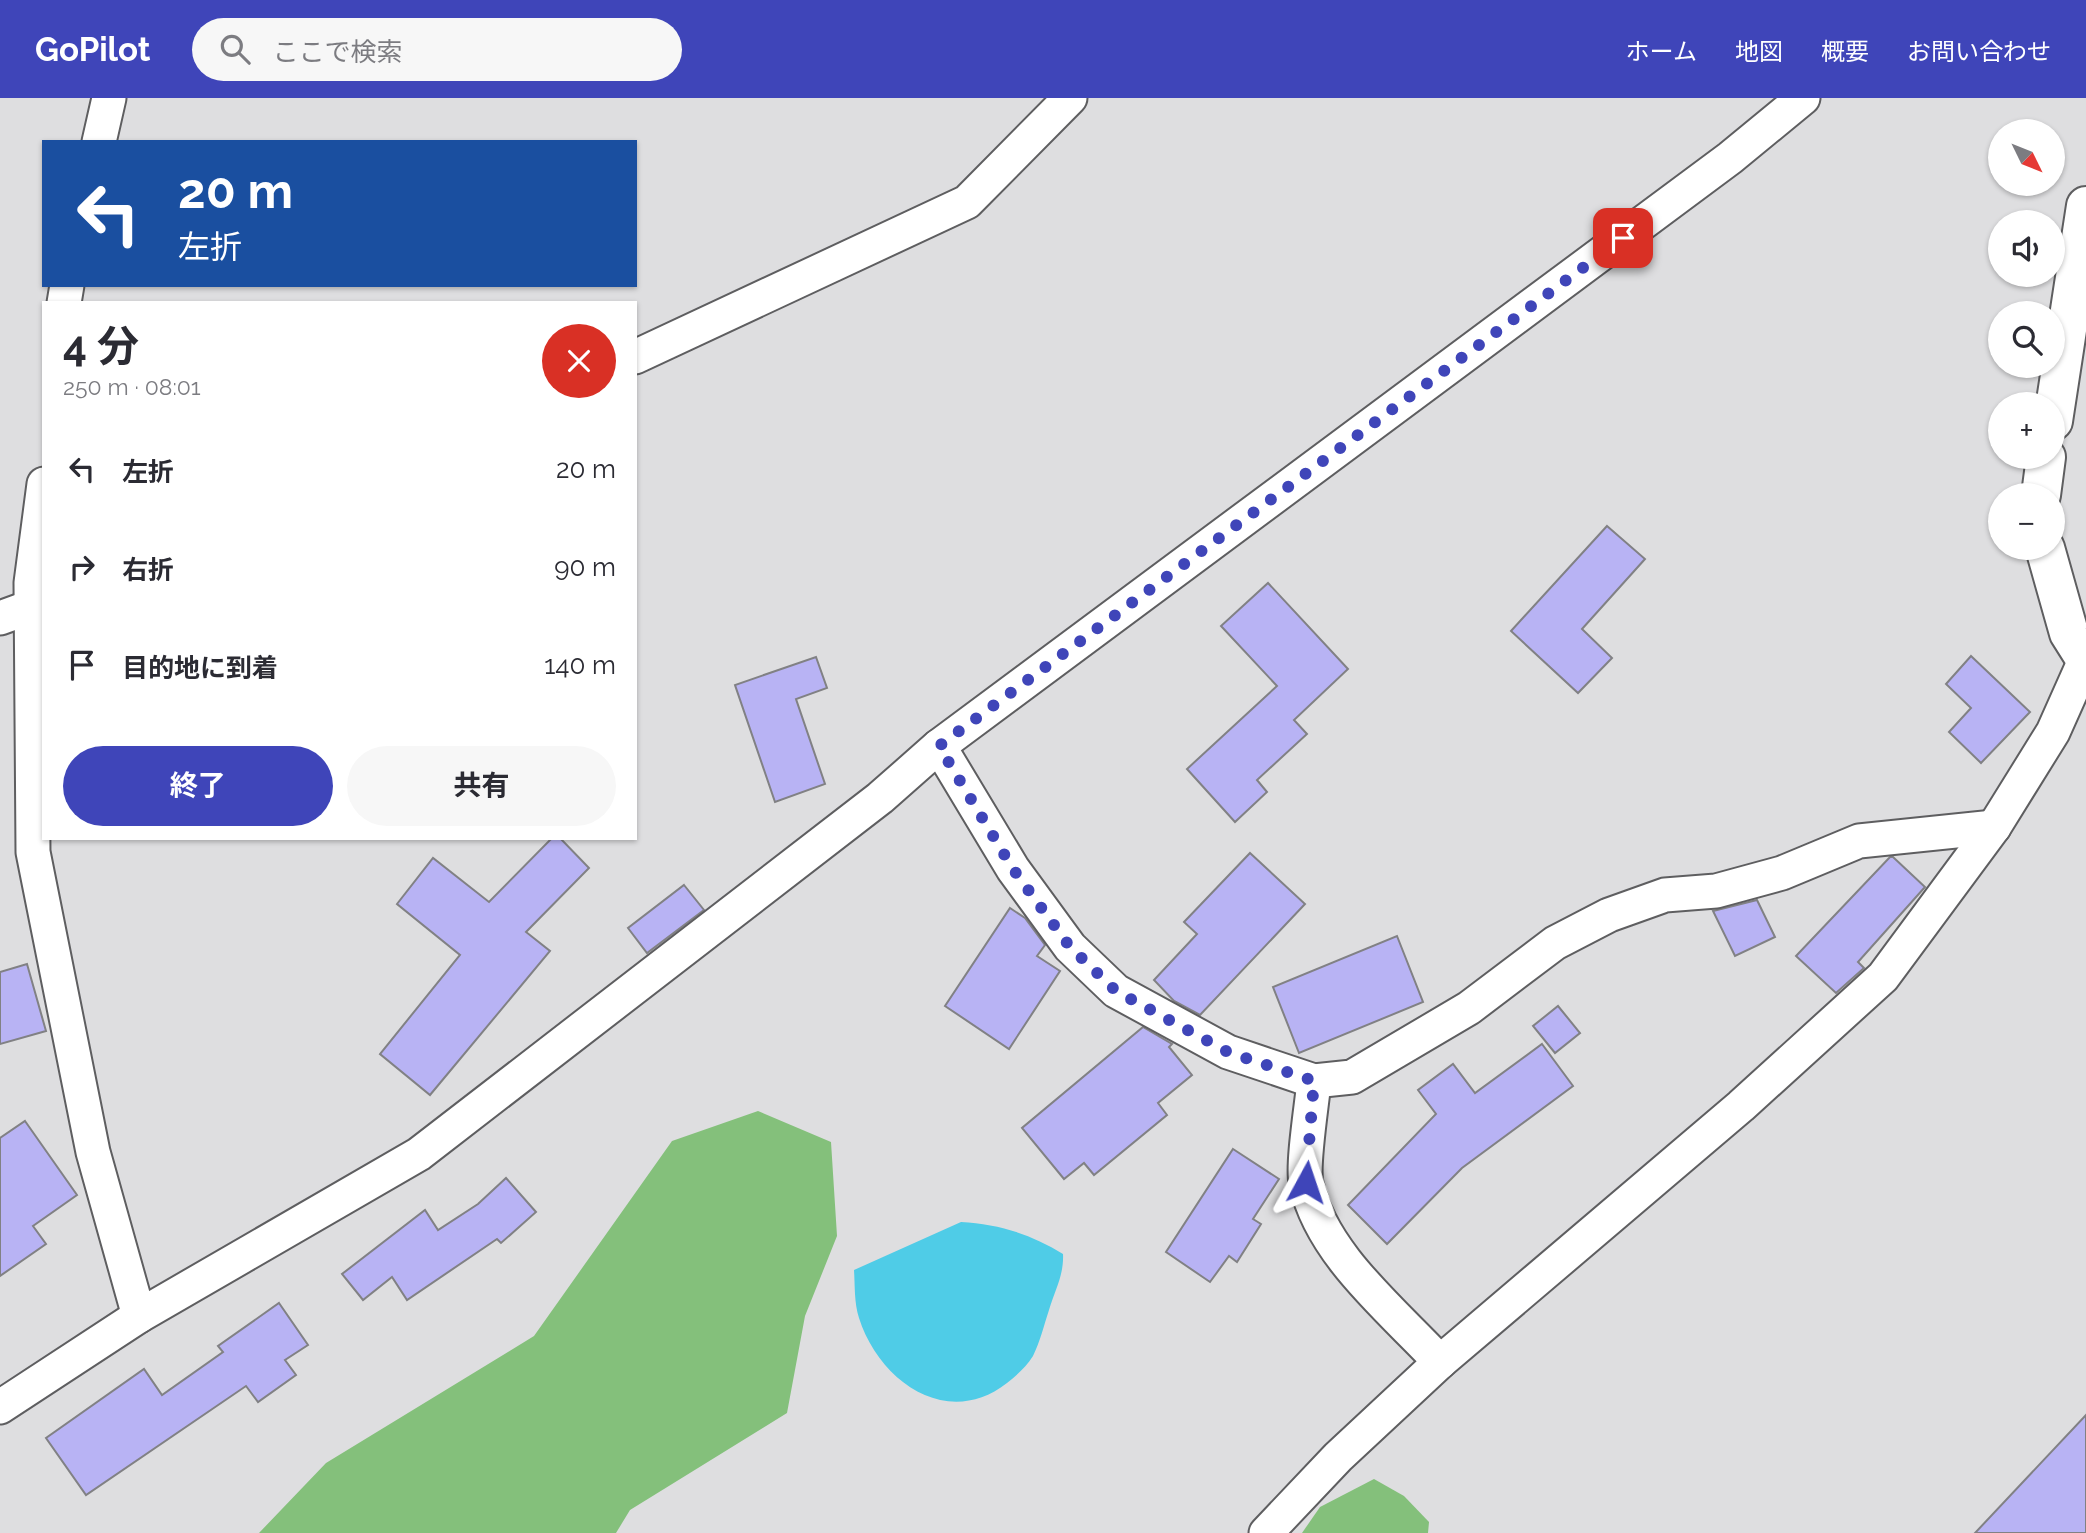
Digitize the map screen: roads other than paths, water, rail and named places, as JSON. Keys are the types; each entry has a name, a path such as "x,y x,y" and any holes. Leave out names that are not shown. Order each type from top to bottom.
{"street":[{"path":"99,140 109,98"},
{"path":"637,356 967,202 1070,98"},
{"path":"0,1407 139,1315 419,1154 880,799 939,746 1730,158 1803,98"},
{"path":"2057,392 2086,206"},
{"path":"42,518 37,604 33,852 93,1152 139,1315"},
{"path":"1266,1533 1338,1457 1440,1362 1741,1106 1882,977 1994,827 2053,732 2086,659 2070,634 2048,560"},
{"path":"0,618 37,604"},
{"path":"939,746 1021,880 1070,947 1116,991 1228,1052 1314,1081 1352,1077 1468,1008 1556,943 1609,915 1665,895 1716,891 1782,873 1859,841 1994,827"},
{"path":"1314,1081 1306,1182 1323,1228 1373,1295 1440,1362"}],"water":[{"path":"961,1222 1014,1231 1063,1254 1059,1282 1033,1356 1007,1383 984,1396 961,1402 939,1400 918,1392 899,1379 882,1361 859,1318 855,1300 854,1270"}]}
